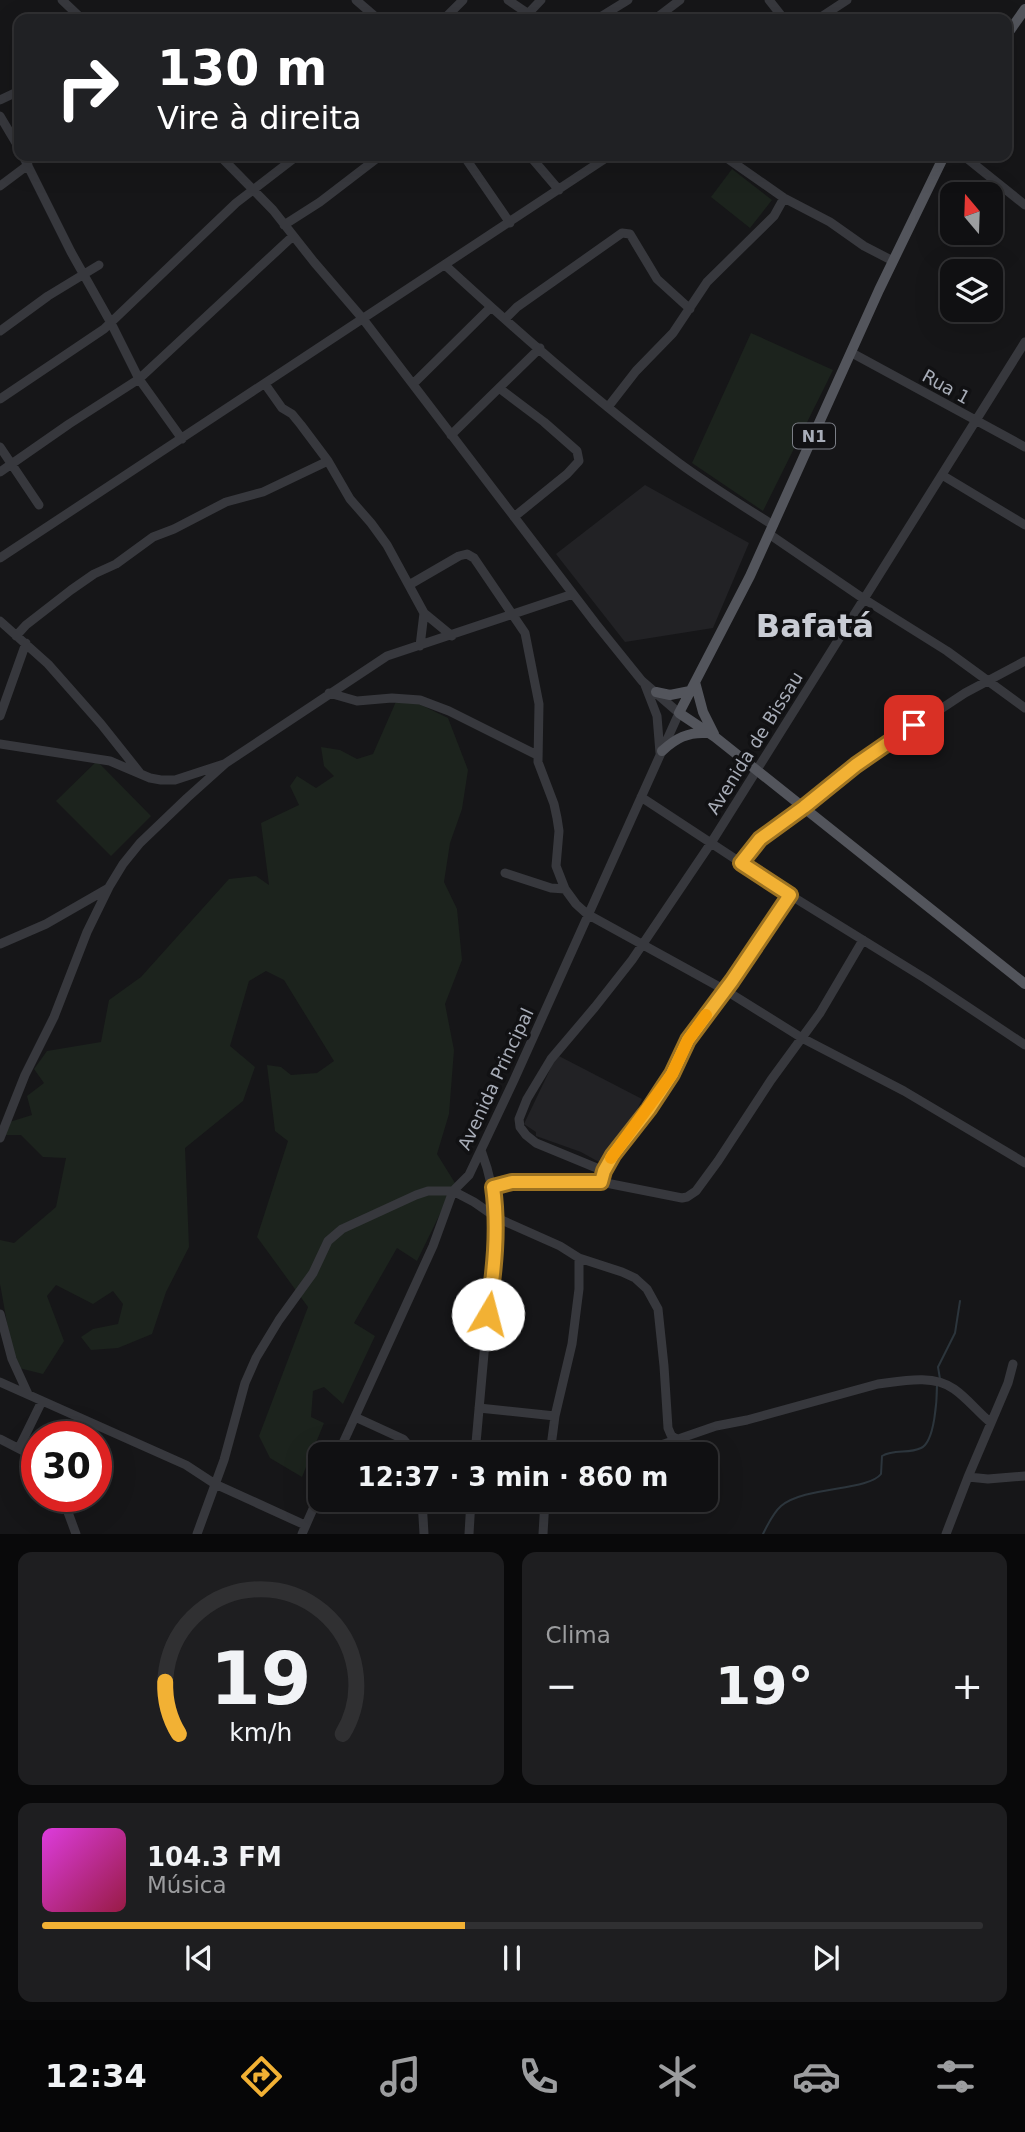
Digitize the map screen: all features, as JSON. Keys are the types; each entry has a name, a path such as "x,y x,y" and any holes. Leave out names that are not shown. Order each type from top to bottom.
{"main road":[{"path":"1012,27 1025,9"},
{"name":"N1","path":"679,713 731,615 942,161"},
{"path":"656,692 670,695 693,686 712,735"},
{"path":"679,713 712,735 1022,978"},
{"path":"661,753 686,734 712,735"}],"street":[{"path":"62,0 77,14"},
{"path":"356,0 372,14"},
{"path":"449,14 463,0"},
{"path":"508,0 524,14"},
{"path":"605,14 628,0"},
{"path":"662,14 680,0"},
{"path":"769,0 780,14"},
{"path":"826,14 847,0"},
{"path":"1,119 14,140"},
{"path":"0,186 24,161"},
{"path":"26,161 139,379 182,439"},
{"path":"225,161 254,188 363,319 642,681 652,699 657,716 661,753"},
{"path":"0,399 111,323 216,221 290,161"},
{"path":"284,225 320,202 373,161"},
{"path":"467,161 510,223"},
{"path":"534,161 559,190"},
{"path":"0,558 602,161"},
{"path":"731,161 784,198 830,222 864,246 893,261"},
{"path":"970,161 1025,205"},
{"path":"608,407 636,371 673,333 707,282 774,216 784,198"},
{"path":"505,318 622,233 630,234 657,279 691,309"},
{"path":"0,472 139,379 293,236"},
{"path":"0,331 48,296 99,265"},
{"path":"445,265 608,407 680,464 864,599 947,651 1025,708"},
{"path":"413,384 491,307"},
{"name":"Avenida de Bissau","path":"604,1171 536,1143 526,1135 520,1127 520,1119 527,1099 551,1059 595,1007 642,944 711,843 1025,342"},
{"path":"451,435 540,348"},
{"name":"Rua 1","path":"852,353 1025,447"},
{"path":"265,384 282,408 292,414 301,425 328,461 350,499 387,545 424,613 452,636"},
{"path":"499,388 544,422 577,451 579,456 579,461 567,474 514,517"},
{"path":"0,447 39,506"},
{"path":"16,636 71,590 116,564 161,532 174,530 226,502 262,492 328,461"},
{"path":"942,475 1025,524"},
{"path":"409,585 467,554 474,558 525,633 536,685 539,721 537,755 556,811 559,831 556,866 565,889 576,904 587,914 725,990 802,1038 904,1091 1025,1163"},
{"path":"0,1138 25,1075 54,1017 87,932 109,887 140,844 226,763 387,656 573,594"},
{"path":"420,646 424,613"},
{"path":"0,621 26,643 102,724 141,775"},
{"path":"0,716 26,643"},
{"path":"741,863 760,839 856,765 936,711 1025,661"},
{"path":"642,681 679,713"},
{"path":"329,693 358,701 392,698 420,701 449,711 537,755"},
{"name":"Avenida Principal","path":"344,1442 433,1246 453,1191 469,1175 481,1150 679,713"},
{"path":"0,744 90,756 161,780 175,780 226,763"},
{"path":"641,797 1025,1045"},
{"path":"505,873 551,888 565,889"},
{"path":"0,944 46,925 109,887"},
{"path":"601,1182 604,1171 617,1150 672,1074 688,1040 790,895"},
{"path":"493,1187 512,1182 601,1182 675,1197 692,1194 719,1161 777,1072 820,1013 863,940"},
{"path":"476,1442 495,1264 497,1218 493,1187 481,1150"},
{"path":"197,1534 224,1460 250,1371 279,1320 313,1273 328,1241 342,1229 428,1191 453,1191 497,1218 560,1246 579,1258 635,1278 647,1289 658,1309 668,1428 677,1440"},
{"path":"552,1442 572,1344 579,1289 579,1258"},
{"path":"0,1314 12,1359 28,1394"},
{"path":"946,1534 1008,1383 1013,1364"},
{"path":"671,1442 716,1426 878,1384 909,1381 931,1380 944,1383 990,1422"},
{"path":"0,1382 186,1465 215,1484 304,1530 312,1512"},
{"path":"0,1439 19,1448 42,1401"},
{"path":"479,1408 555,1416"},
{"path":"355,1417 406,1442"},
{"path":"968,1477 988,1479 1025,1476"},
{"path":"68,1512 76,1534"},
{"path":"423,1512 424,1534"},
{"path":"469,1534 470,1512"},
{"path":"543,1534 544,1512"}],"shaded area":[{"path":"732,169 772,200 750,228 711,197"},
{"path":"751,333 833,370 763,511 692,463"},
{"path":"645,485 749,543 713,628 625,642 556,554"},
{"path":"398,697 448,718 468,770 462,809 450,843 444,882 457,909 462,960 445,1004 454,1050 449,1114 437,1154 455,1183 417,1261 397,1248 354,1323 375,1336 343,1404 324,1387 313,1391 311,1417 324,1423 316,1442 308,1442 308,1462 302,1477 270,1458 259,1436 308,1307 257,1237 288,1141 275,1131 267,1065 281,1067 291,1075 317,1073 334,1061 284,980 266,971 249,981 230,1046 255,1067 243,1101 185,1148 189,1247 166,1292 152,1334 118,1348 91,1350 81,1337 93,1329 118,1324 123,1304 113,1291 93,1304 56,1285 47,1296 64,1341 43,1374 15,1367 0,1284 0,1240 14,1243 56,1207 66,1158 43,1157 21,1135 1,1135 3,1124 32,1115 27,1096 44,1083 34,1069 47,1051 101,1042 109,1000 141,977 229,879 256,876 269,885 261,823 299,805 290,786 297,776 316,788 334,776 324,766 321,747 340,750 357,759 373,754"},
{"path":"97,761 151,816 111,856 56,801"},
{"path":"557,1055 642,1099 634,1117 599,1162 581,1152 536,1136 536,1132 524,1124"}],"waterway":[{"path":"940,1379 938,1367 955,1333 960,1301"},
{"path":"763,1534 781,1506 805,1495 874,1479 881,1474 882,1456 916,1450 926,1444 934,1419 937,1384"}],"slow traffic":[{"path":"611,1158 649,1109 672,1074 688,1040 706,1015"}],"district":[{"name":"Bafatá","path":"815,626"}],"route":[{"path":"488,1314 495,1264 497,1218 493,1187 512,1182 601,1182 613,1155 672,1074 688,1040 790,895 741,863 760,839 856,765 914,725"}]}
